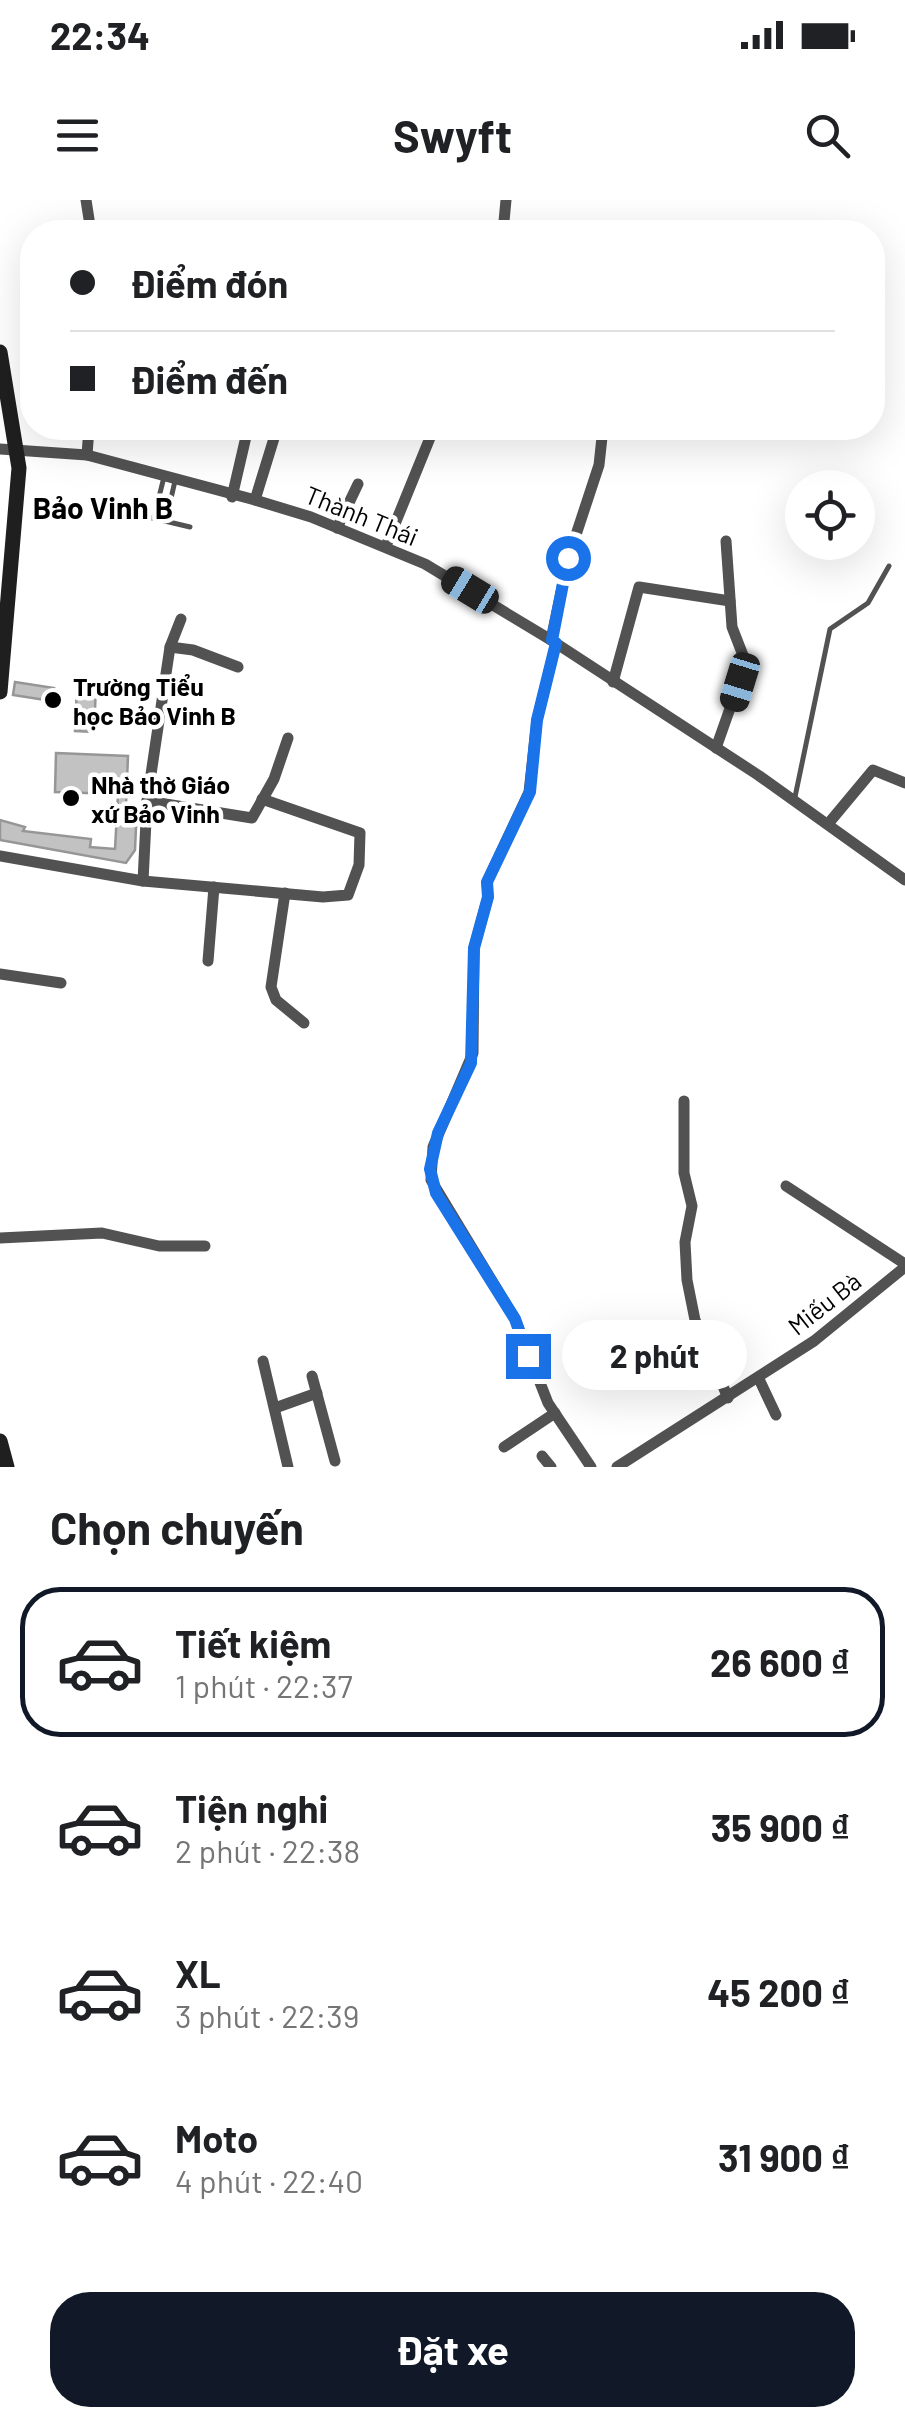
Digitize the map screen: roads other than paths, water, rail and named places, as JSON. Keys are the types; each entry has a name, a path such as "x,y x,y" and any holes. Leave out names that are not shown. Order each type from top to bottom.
{"street":[{"path":"0,352 7,448 19,468 0,692"},
{"path":"87,454 88,440"},
{"path":"232,496 245,440"},
{"path":"255,500 273,440"},
{"path":"386,546 429,440"},
{"path":"591,1467 532,1370 515,1319 436,1193 430,1169 438,1133 471,1063 476,935 488,897 487,882 530,792 537,720 568,558 599,465 601,440"},
{"name":"Thành Thái","path":"7,448 87,454 255,500 386,546 446,576 554,641 794,799 905,880"},
{"path":"338,528 358,484"},
{"path":"716,748 746,663 732,627 726,541"},
{"path":"613,682 639,586 730,601"},
{"path":"142,882 147,801 170,647 181,619"},
{"path":"170,647 206,654 238,667"},
{"path":"147,801 249,819 274,779 288,738"},
{"path":"828,824 873,770 905,783"},
{"path":"0,856 142,882 348,895 363,841 353,830 262,799"},
{"path":"208,961 214,886"},
{"path":"285,894 272,996 304,1023"},
{"path":"0,974 61,983"},
{"path":"684,1101 684,1173 692,1206 684,1242 688,1280 695,1320 728,1398"},
{"path":"786,1186 905,1265"},
{"path":"0,1238 102,1233 159,1246 205,1246"},
{"name":"Miếu Bà","path":"617,1467 814,1342 905,1265"},
{"path":"263,1362 288,1467"},
{"path":"312,1376 335,1462"},
{"path":"760,1379 776,1415"},
{"path":"274,1408 317,1393"},
{"path":"504,1447 555,1413"},
{"path":"0,1441 7,1467"},
{"path":"542,1456 551,1467"}],"lane":[{"path":"154,517 170,479"},
{"path":"166,520 170,479"},
{"path":"127,512 190,527"},
{"path":"794,799 803,776 830,628 868,603 888,566"}],"place":[{"name":"Trường Tiểu học Bảo Vinh B","path":"53,700"},
{"name":"Nhà thờ Giáo xứ Bảo Vinh","path":"71,798"}],"district":[{"name":"Bảo Vinh B","path":"103,507"}]}
